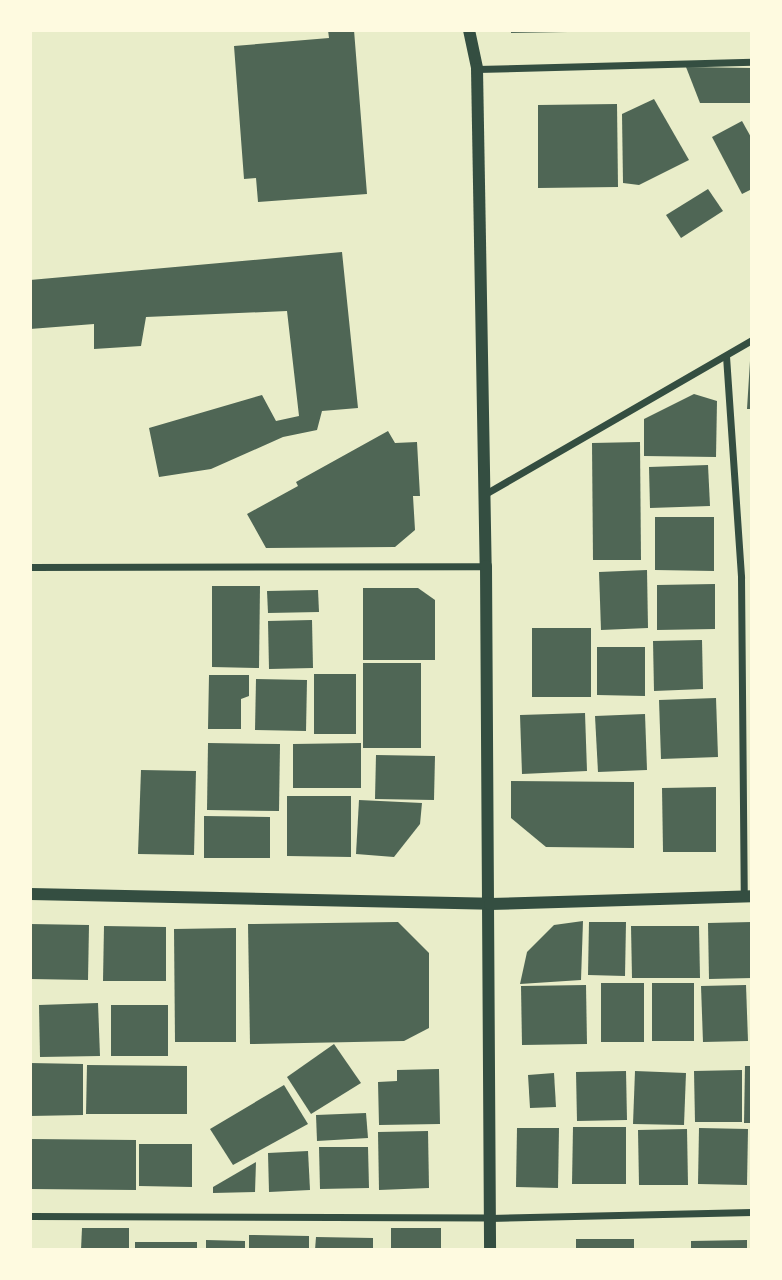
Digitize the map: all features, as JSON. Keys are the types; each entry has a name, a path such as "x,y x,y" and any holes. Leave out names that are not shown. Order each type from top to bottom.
{"street":[{"path":"468,30 477,69 485,494 490,904 490,1250"},
{"path":"477,69 752,62"},
{"path":"485,494 752,340"},
{"path":"30,894 490,904 748,896 741,577 726,356"},
{"path":"30,567 486,566"},
{"path":"741,577 752,577"},
{"path":"30,1216 491,1218 752,1212"}],"building":[{"path":"328,30 354,30 367,194 258,202 256,178 244,179 234,46 329,38"},
{"path":"511,30 568,30 568,32 511,33"},
{"path":"686,67 752,68 752,103 700,103"},
{"path":"654,99 689,160 639,185 623,183 622,114"},
{"path":"617,104 618,187 538,188 538,105"},
{"path":"742,121 752,139 752,189 742,194 712,137"},
{"path":"708,189 723,211 681,238 666,215"},
{"path":"342,252 358,408 322,411 317,430 283,437 211,469 159,477 149,428 262,395 276,421 299,416 287,311 146,317 141,346 94,349 94,324 30,329 30,280"},
{"path":"752,359 752,409 747,409 750,361"},
{"path":"694,394 717,401 716,457 644,456 644,419"},
{"path":"388,431 395,443 417,442 420,496 413,496 415,530 395,547 266,548 247,514 298,486 296,482"},
{"path":"640,442 641,560 593,560 592,443"},
{"path":"708,465 710,506 650,508 649,467"},
{"path":"655,517 714,517 714,571 655,570"},
{"path":"647,570 648,628 601,630 599,572"},
{"path":"715,584 715,629 657,630 657,585"},
{"path":"212,586 260,586 259,668 212,667"},
{"path":"363,588 418,588 435,600 435,660 363,660"},
{"path":"318,590 319,612 268,613 267,591"},
{"path":"312,620 313,668 269,669 268,621"},
{"path":"532,628 591,628 591,697 532,697"},
{"path":"702,640 703,689 654,691 653,641"},
{"path":"597,647 645,647 645,696 597,695"},
{"path":"363,663 421,663 421,748 363,748"},
{"path":"314,674 356,674 356,734 314,734"},
{"path":"209,675 249,675 249,696 241,699 241,729 208,729"},
{"path":"256,679 307,680 306,731 255,730"},
{"path":"716,698 718,757 661,759 659,700"},
{"path":"585,713 587,771 522,774 520,715"},
{"path":"645,714 647,770 598,772 595,716"},
{"path":"208,743 280,744 279,811 207,810"},
{"path":"361,743 361,788 293,788 293,744"},
{"path":"376,755 435,756 434,800 375,799"},
{"path":"141,770 196,771 194,855 138,854"},
{"path":"511,781 634,782 634,848 546,847 511,818"},
{"path":"716,787 716,852 663,852 662,788"},
{"path":"287,796 351,796 351,857 287,856"},
{"path":"359,800 422,803 420,824 394,857 356,854"},
{"path":"204,816 270,817 270,858 204,858"},
{"path":"583,921 581,980 520,984 527,952 554,925"},
{"path":"398,922 429,953 429,1028 404,1041 250,1044 248,924"},
{"path":"589,922 626,922 625,976 588,975"},
{"path":"752,922 752,978 709,979 708,923"},
{"path":"30,924 89,925 88,980 30,979"},
{"path":"104,926 166,927 166,981 103,981"},
{"path":"631,926 699,926 700,978 632,978"},
{"path":"236,928 236,1042 175,1042 174,929"},
{"path":"601,983 644,983 644,1042 601,1042"},
{"path":"652,983 694,983 694,1041 652,1041"},
{"path":"586,985 587,1044 522,1045 521,986"},
{"path":"746,985 748,1041 703,1042 701,986"},
{"path":"98,1003 100,1056 40,1057 39,1005"},
{"path":"111,1005 168,1005 168,1056 111,1056"},
{"path":"334,1044 361,1083 311,1114 287,1077"},
{"path":"30,1063 83,1064 83,1115 30,1116"},
{"path":"87,1065 187,1066 187,1114 86,1114"},
{"path":"745,1066 752,1066 752,1123 744,1123"},
{"path":"439,1069 440,1124 379,1125 378,1082 397,1081 397,1070"},
{"path":"742,1070 742,1122 695,1122 694,1071"},
{"path":"626,1071 627,1120 577,1121 576,1072"},
{"path":"635,1071 686,1073 684,1125 633,1124"},
{"path":"554,1073 556,1107 530,1108 528,1075"},
{"path":"284,1085 308,1124 233,1165 210,1129"},
{"path":"366,1113 368,1138 317,1141 316,1115"},
{"path":"573,1127 626,1127 626,1184 572,1184"},
{"path":"517,1128 559,1128 558,1188 516,1187"},
{"path":"699,1128 748,1129 747,1185 698,1184"},
{"path":"687,1129 688,1185 639,1185 638,1130"},
{"path":"428,1131 429,1188 379,1190 378,1132"},
{"path":"30,1139 136,1140 136,1190 30,1189"},
{"path":"139,1144 192,1144 192,1187 139,1186"},
{"path":"319,1147 368,1147 369,1188 320,1189"},
{"path":"308,1151 310,1190 269,1192 268,1153"},
{"path":"256,1162 255,1192 213,1193 213,1187"},
{"path":"82,1228 129,1228 129,1250 81,1250"},
{"path":"391,1228 441,1228 441,1250 391,1250"},
{"path":"249,1235 309,1236 309,1250 249,1250"},
{"path":"316,1237 373,1238 373,1250 315,1250"},
{"path":"576,1239 634,1239 634,1250 576,1250"},
{"path":"206,1240 245,1241 245,1250 206,1250"},
{"path":"747,1240 747,1250 691,1250 691,1241"},
{"path":"135,1242 197,1242 197,1250 135,1250"}]}
